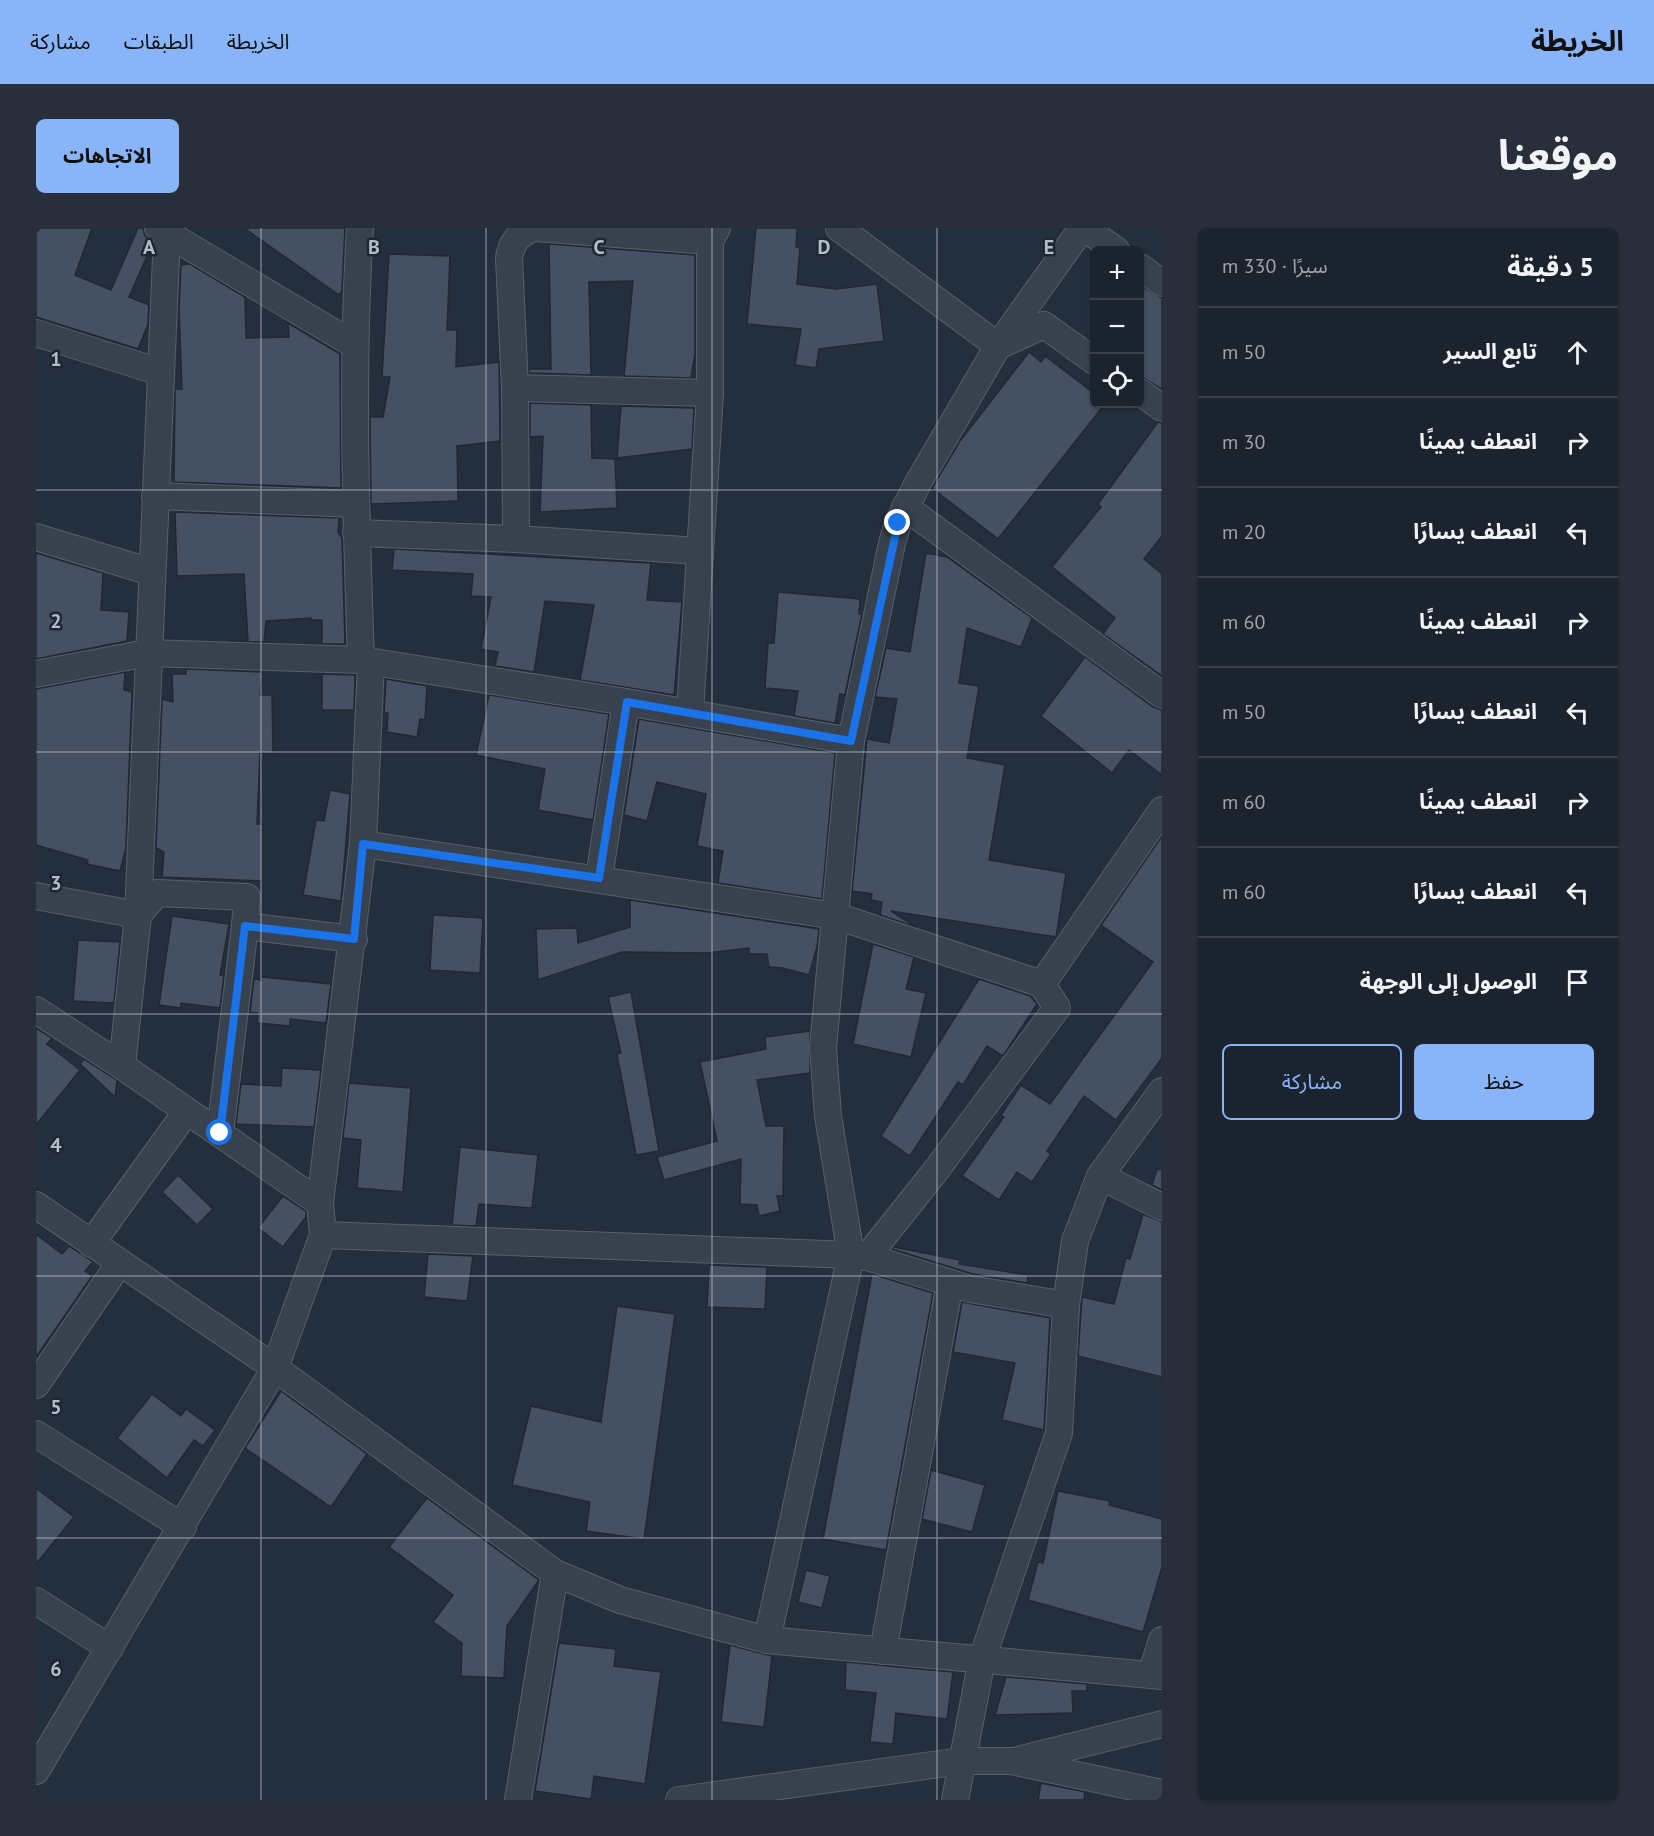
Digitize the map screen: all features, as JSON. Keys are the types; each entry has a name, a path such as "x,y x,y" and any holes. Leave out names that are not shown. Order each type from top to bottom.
{"street":[{"path":"36,1771 183,1527 275,1368 323,1235 320,1203 354,939 363,844 366,661 356,533 355,345 360,228"},
{"path":"516,539 515,388 509,258 513,243 522,233 535,228 714,234 710,393 690,713"},
{"path":"839,228 998,346"},
{"path":"767,1640 859,1256 828,1116 823,1048 851,741 892,543 905,507 998,346 1083,228 1110,246"},
{"path":"122,1066 138,915 160,372 162,231 355,345"},
{"path":"1144,270 1162,283"},
{"path":"998,346 1044,325 1090,357"},
{"path":"36,333 160,372"},
{"path":"515,388 710,393"},
{"path":"1144,395 1162,408"},
{"path":"154,496 356,504"},
{"path":"905,507 1162,695"},
{"path":"356,533 516,539 699,551"},
{"path":"36,537 151,572"},
{"path":"36,674 147,653 366,661 627,702 851,741"},
{"path":"599,878 627,702"},
{"path":"1042,984 1162,810"},
{"path":"363,844 599,878 836,916 1042,984 1057,1008 934,1173 859,1256"},
{"path":"138,915 158,893 247,897 220,1133"},
{"path":"36,896 138,915"},
{"path":"245,926 354,939"},
{"path":"36,1010 122,1066 320,1203"},
{"path":"955,1800 982,1659 1059,1433 1066,1305 1075,1241 1100,1176 1162,1091"},
{"path":"91,1244 187,1111"},
{"path":"1100,1176 1162,1207"},
{"path":"36,1205 119,1264 275,1368 555,1573 621,1600 767,1640 1157,1676 1162,1640"},
{"path":"323,1235 859,1256 970,1289 1066,1305"},
{"path":"36,1385 119,1264"},
{"path":"883,1651 950,1283"},
{"path":"36,1434 183,1527"},
{"path":"518,1800 555,1573"},
{"path":"36,1601 110,1648"},
{"path":"1011,1761 1162,1724"},
{"path":"679,1800 961,1761 1011,1761 1162,1793"}],"building":[{"path":"36,228 92,228 75,275 111,290 138,228 143,228 145,236 152,242 151,247 129,297 149,305 148,324 138,349 36,317"},
{"path":"244,228 345,228 342,291 339,295"},
{"path":"756,228 797,228 796,247 800,248 797,284 836,289 877,284 884,341 819,349 816,368 795,365 801,329 747,324"},
{"path":"549,244 695,255 695,354 691,378 624,376 633,281 589,282 591,375 529,373 529,369 551,369"},
{"path":"389,254 450,256 447,330 457,330 456,367 499,362 500,441 457,446 458,501 371,504 370,417 383,417 390,377 382,377"},
{"path":"190,264 245,297 246,338 289,337 288,323 340,354 341,488 174,482 175,389 182,389 179,309 181,265"},
{"path":"1144,287 1162,298 1162,389 1144,378"},
{"path":"1029,352 1041,362 1045,356 1090,390 1090,408 1102,408 998,539 932,488 960,441"},
{"path":"530,403 591,405 592,458 615,459 617,508 540,512 543,436 530,437"},
{"path":"621,406 694,408 692,449 617,458"},
{"path":"1158,422 1162,423 1162,536 1144,559 1162,574 1162,676 1103,634 1115,618 1052,567 1101,507 1098,504"},
{"path":"175,512 339,518 338,532 342,538 345,644 322,644 322,620 311,620 311,618 266,621 264,642 229,641 248,641 244,574 177,576"},
{"path":"394,549 651,563 647,600 682,602 674,695 580,680 594,605 545,601 534,672 495,666 498,652 481,649 491,597 471,596 473,574 392,570"},
{"path":"36,553 103,573 101,610 129,612 127,641 36,659"},
{"path":"926,553 947,557 1032,618 1021,647 967,628 959,683 979,686 967,758 1005,765 989,860 1066,873 1056,937 891,911 916,927 880,915 882,902 871,900 872,894 852,891 867,739 889,743 897,699 875,697 886,648 910,652"},
{"path":"778,592 860,599 859,614 862,614 845,695 840,694 835,723 794,716 798,691 765,688 768,643 774,643"},
{"path":"1085,657 1153,707 1162,710 1162,775 1129,750 1112,773 1041,716"},
{"path":"186,669 262,672 260,695 272,695 273,753 260,753 257,824 262,824 262,881 162,877 164,852 156,848 162,699 173,702 172,674 186,674"},
{"path":"125,672 124,690 132,692 126,848 120,871 87,864 88,860 36,845 36,689"},
{"path":"322,674 355,675 354,710 322,710"},
{"path":"386,679 427,686 425,720 420,719 417,737 387,732 388,713 384,713"},
{"path":"489,695 609,714 593,820 538,810 545,769 476,755"},
{"path":"639,719 835,753 822,899 718,883 723,851 697,846 706,794 657,782 647,821 624,815"},
{"path":"330,790 350,794 341,901 303,895 316,820 324,821"},
{"path":"1162,836 1162,1058 1116,1120 1084,1096 1047,1151 1051,1154 1032,1182 1017,1172 999,1200 962,1176 1004,1117 1001,1115 1021,1085 1050,1104 1153,962 1101,925"},
{"path":"630,900 819,929 817,947 809,975 769,967 767,954 749,954 749,948 707,953 622,952 538,980 536,929 577,928 578,943 630,927"},
{"path":"433,915 483,918 480,973 430,970"},
{"path":"172,916 229,924 220,975 224,975 220,1008 181,1003 181,1008 159,1005"},
{"path":"78,940 120,942 114,1003 73,1001"},
{"path":"873,944 914,957 906,989 926,993 911,1057 853,1044"},
{"path":"262,977 331,984 326,1023 290,1019 290,1026 257,1023 258,1013 250,1012 254,979 261,980"},
{"path":"979,979 1030,996 1037,1004 1003,1056 987,1046 963,1085 958,1082 910,1156 881,1136"},
{"path":"631,992 659,1151 636,1155 617,1054 621,1053 608,997"},
{"path":"36,1028 52,1038 47,1044 80,1070 36,1125"},
{"path":"810,1031 810,1073 757,1080 766,1126 784,1126 783,1196 777,1196 780,1211 759,1216 757,1205 740,1204 741,1159 664,1180 657,1157 717,1141 700,1062 766,1049 765,1037"},
{"path":"84,1059 117,1080 115,1097 80,1064"},
{"path":"282,1068 321,1070 314,1127 236,1124 241,1084 281,1086"},
{"path":"349,1083 411,1088 403,1192 357,1188 361,1140 343,1138"},
{"path":"460,1147 538,1155 532,1208 479,1204 476,1226 452,1225"},
{"path":"1157,1169 1162,1170 1162,1190 1152,1185"},
{"path":"178,1175 213,1209 197,1225 162,1192"},
{"path":"283,1196 306,1211 306,1217 283,1247 258,1228"},
{"path":"1143,1214 1162,1222 1162,1377 1078,1356 1082,1297 1114,1304 1126,1258 1130,1259"},
{"path":"36,1234 62,1254 69,1246 93,1262 85,1271 92,1276 36,1357"},
{"path":"894,1247 960,1260 959,1264 1028,1275 1027,1283 973,1274 892,1249"},
{"path":"428,1254 473,1256 467,1301 424,1297"},
{"path":"709,1265 767,1267 765,1309 707,1307"},
{"path":"872,1274 933,1293 886,1550 823,1539"},
{"path":"962,1302 1050,1318 1044,1430 1002,1420 1015,1363 953,1352"},
{"path":"617,1306 675,1314 644,1539 586,1531 590,1502 512,1485 531,1406 601,1422"},
{"path":"281,1391 367,1454 331,1507 245,1448"},
{"path":"152,1394 181,1416 186,1409 215,1430 203,1446 194,1440 167,1478 117,1438"},
{"path":"931,1470 985,1485 972,1532 922,1519"},
{"path":"36,1488 74,1517 36,1564"},
{"path":"1058,1491 1110,1501 1109,1505 1162,1519 1162,1567 1143,1632 1028,1600 1038,1562 1043,1563"},
{"path":"427,1498 539,1580 507,1626 504,1678 461,1676 462,1643 433,1622 453,1595 389,1547"},
{"path":"806,1570 830,1576 822,1608 798,1602"},
{"path":"559,1643 616,1649 614,1666 661,1672 645,1784 594,1776 591,1799 535,1791"},
{"path":"730,1645 772,1656 764,1727 721,1722"},
{"path":"846,1662 953,1672 947,1719 896,1713 893,1744 870,1742 876,1693 845,1690"},
{"path":"1006,1677 1087,1684 1087,1691 1072,1691 1073,1713 995,1715"},
{"path":"1041,1783 1085,1792 1084,1800 1038,1800"}],"route":[{"path":"220,1133 245,926 354,939 363,844 599,878 627,702 851,741 898,523"}]}
